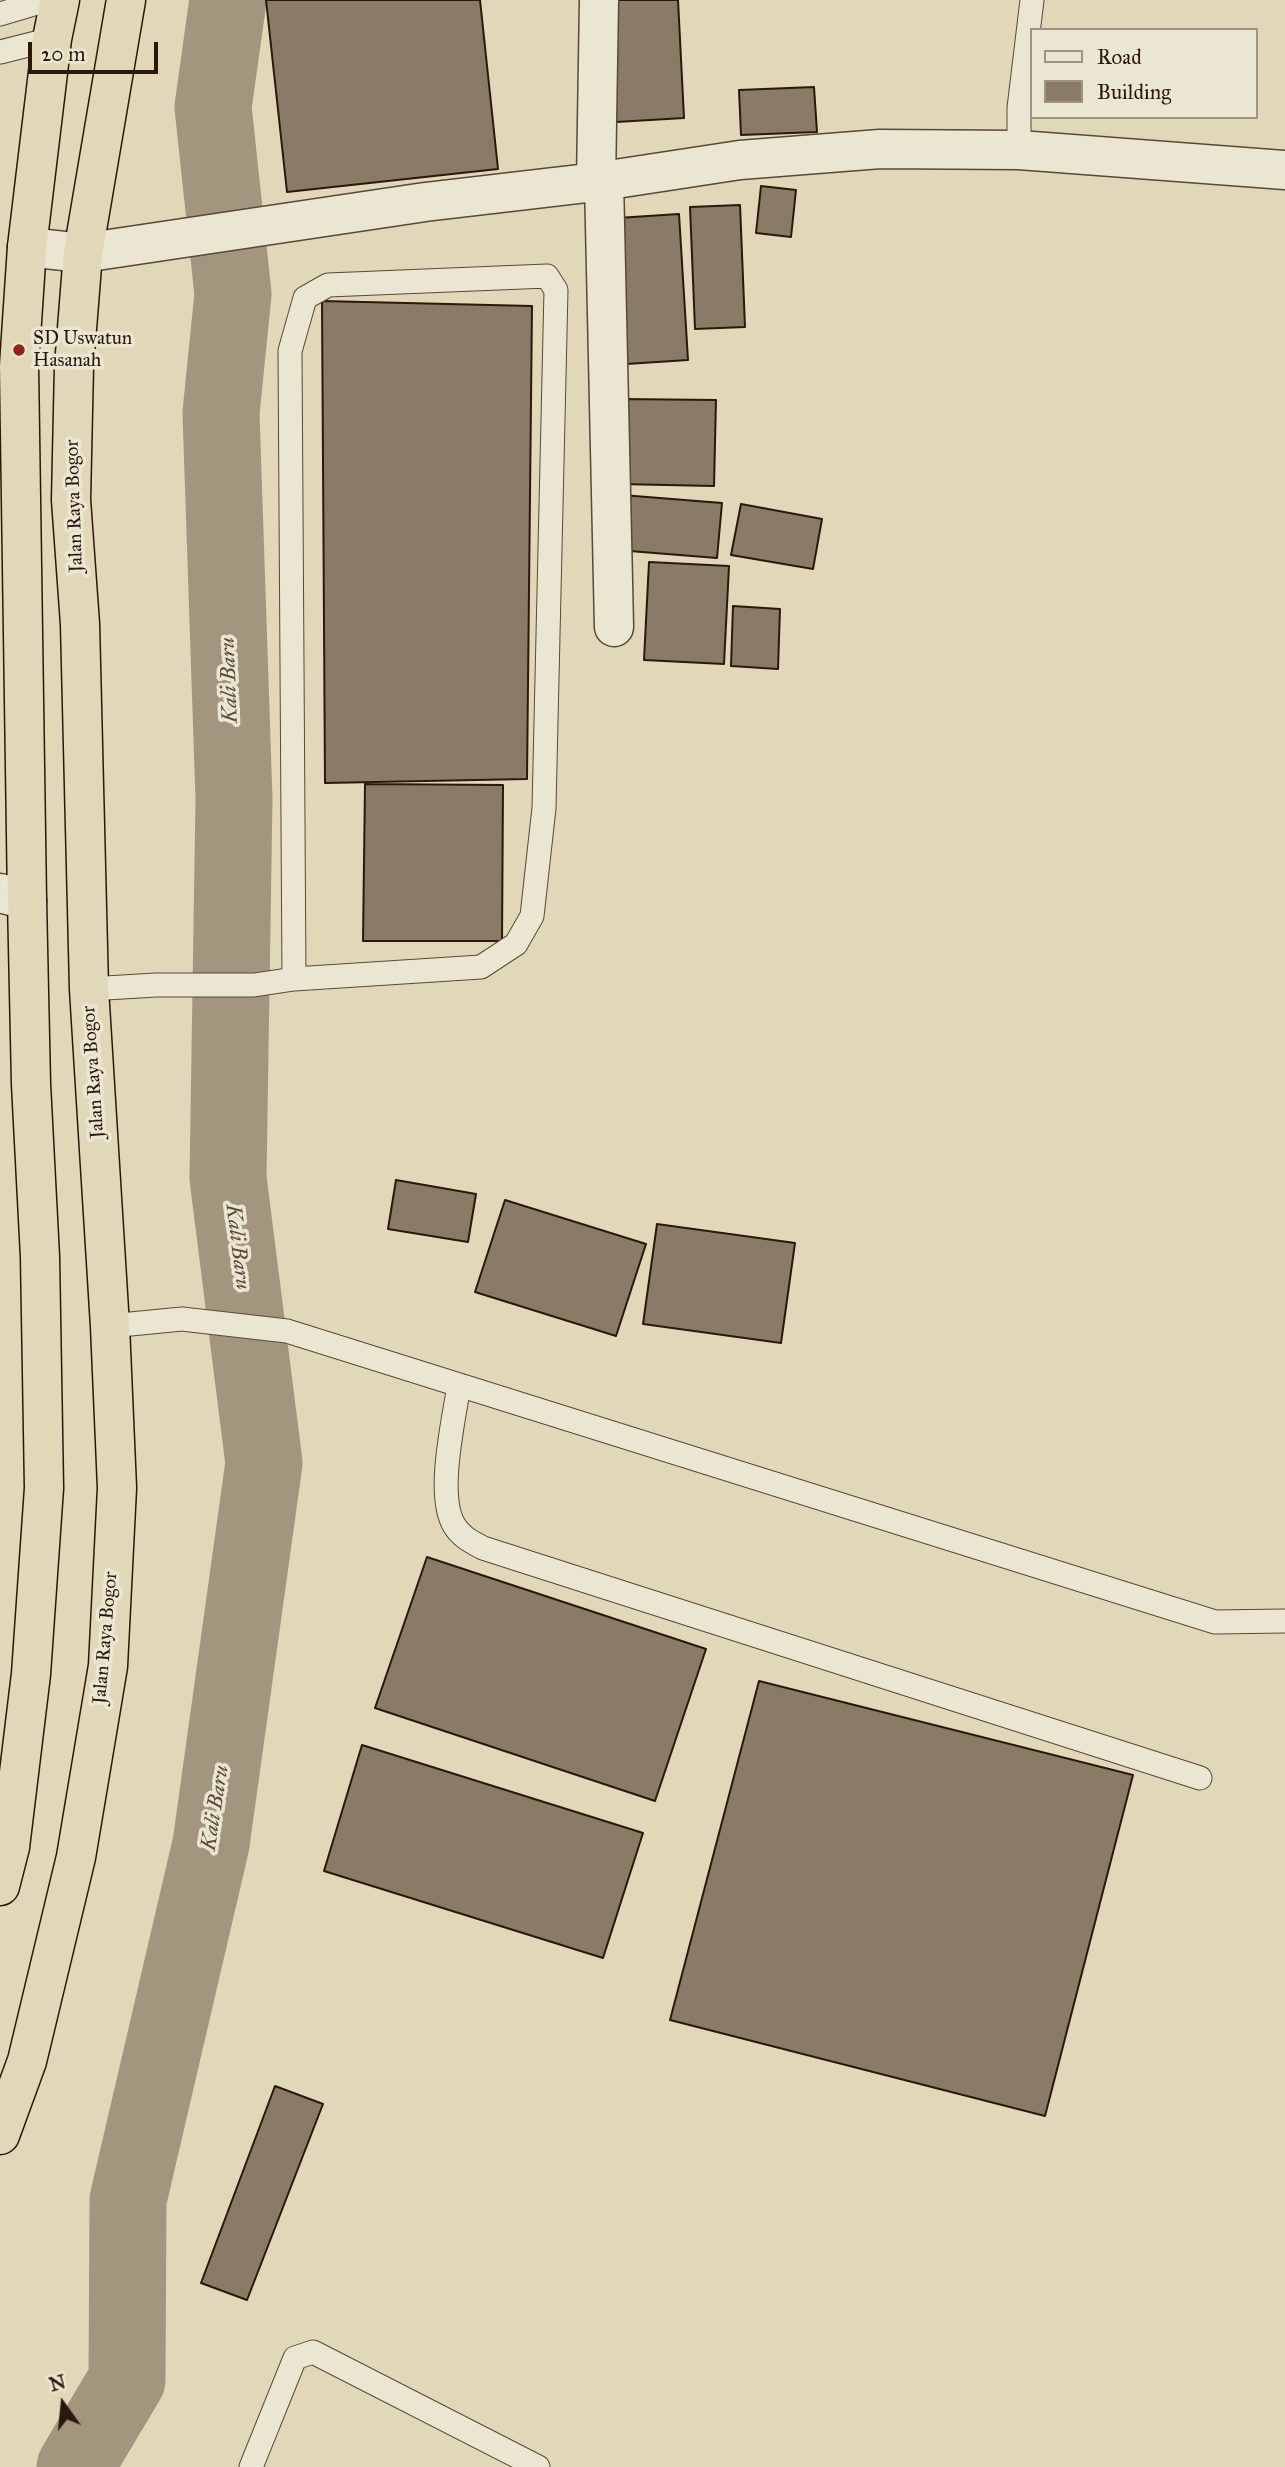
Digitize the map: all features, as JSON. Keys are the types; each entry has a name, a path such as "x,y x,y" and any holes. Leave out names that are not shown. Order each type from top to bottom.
{"highway":[{"path":"0,1886 31,1674 44,1488 40,1257 31,1084 13,896 10,437 19,366 27,247 52,39 60,0"},
{"name":"Jalan Raya Bogor","path":"0,2135 27,2061 76,1857 108,1666 117,1488 89,989 80,624 71,500 74,366 83,253 126,0"}],"street":[{"path":"599,0 600,181 614,627"},
{"path":"27,247 83,253 425,202 600,181 740,160 880,149 1019,150 1285,170"}],"lane":[{"path":"0,14 47,0"},
{"path":"1019,150 1019,108 1032,0"},
{"path":"0,52 52,39"},
{"path":"89,989 156,985 254,985 294,979 481,967 516,944 532,916 544,808 556,290 547,276 328,285 305,298 290,351 294,979"},
{"path":"110,1326 182,1319 287,1331 1215,1622 1285,1621"},
{"path":"460,1385 450,1440 447,1504 453,1523 463,1536 483,1548 1200,1778"},
{"path":"251,2467 295,2358 313,2352 538,2467"}],"building":[{"path":"266,0 480,0 498,169 287,192"},
{"path":"610,0 678,0 684,118 616,122"},
{"path":"814,87 817,132 741,135 739,90"},
{"path":"761,186 796,190 791,237 756,233"},
{"path":"740,205 745,327 695,329 690,207"},
{"path":"679,214 688,360 626,364 617,218"},
{"path":"322,301 532,306 527,779 325,783"},
{"path":"620,399 716,400 714,486 618,484"},
{"path":"622,495 722,503 717,558 617,550"},
{"path":"741,504 822,519 813,569 731,555"},
{"path":"649,562 729,566 724,664 644,660"},
{"path":"733,606 780,609 778,669 731,666"},
{"path":"365,784 503,785 502,941 363,941"},
{"path":"396,1180 476,1194 468,1242 388,1229"},
{"path":"505,1200 646,1244 616,1336 475,1292"},
{"path":"657,1224 795,1243 781,1343 643,1324"},
{"path":"427,1557 706,1649 655,1801 375,1708"},
{"path":"759,1681 1133,1775 1045,2116 670,2020"},
{"path":"362,1745 643,1833 603,1958 324,1871"},
{"path":"275,2086 323,2104 247,2300 201,2283"}],"waterway":[{"name":"Kali Baru","path":"75,2467 127,2380 128,2200 211,1844 264,1463 228,1178 234,799 221,413 233,294 213,107 228,0"}],"place":[{"name":"SD Uswatun Hasanah","path":"19,350"}]}
